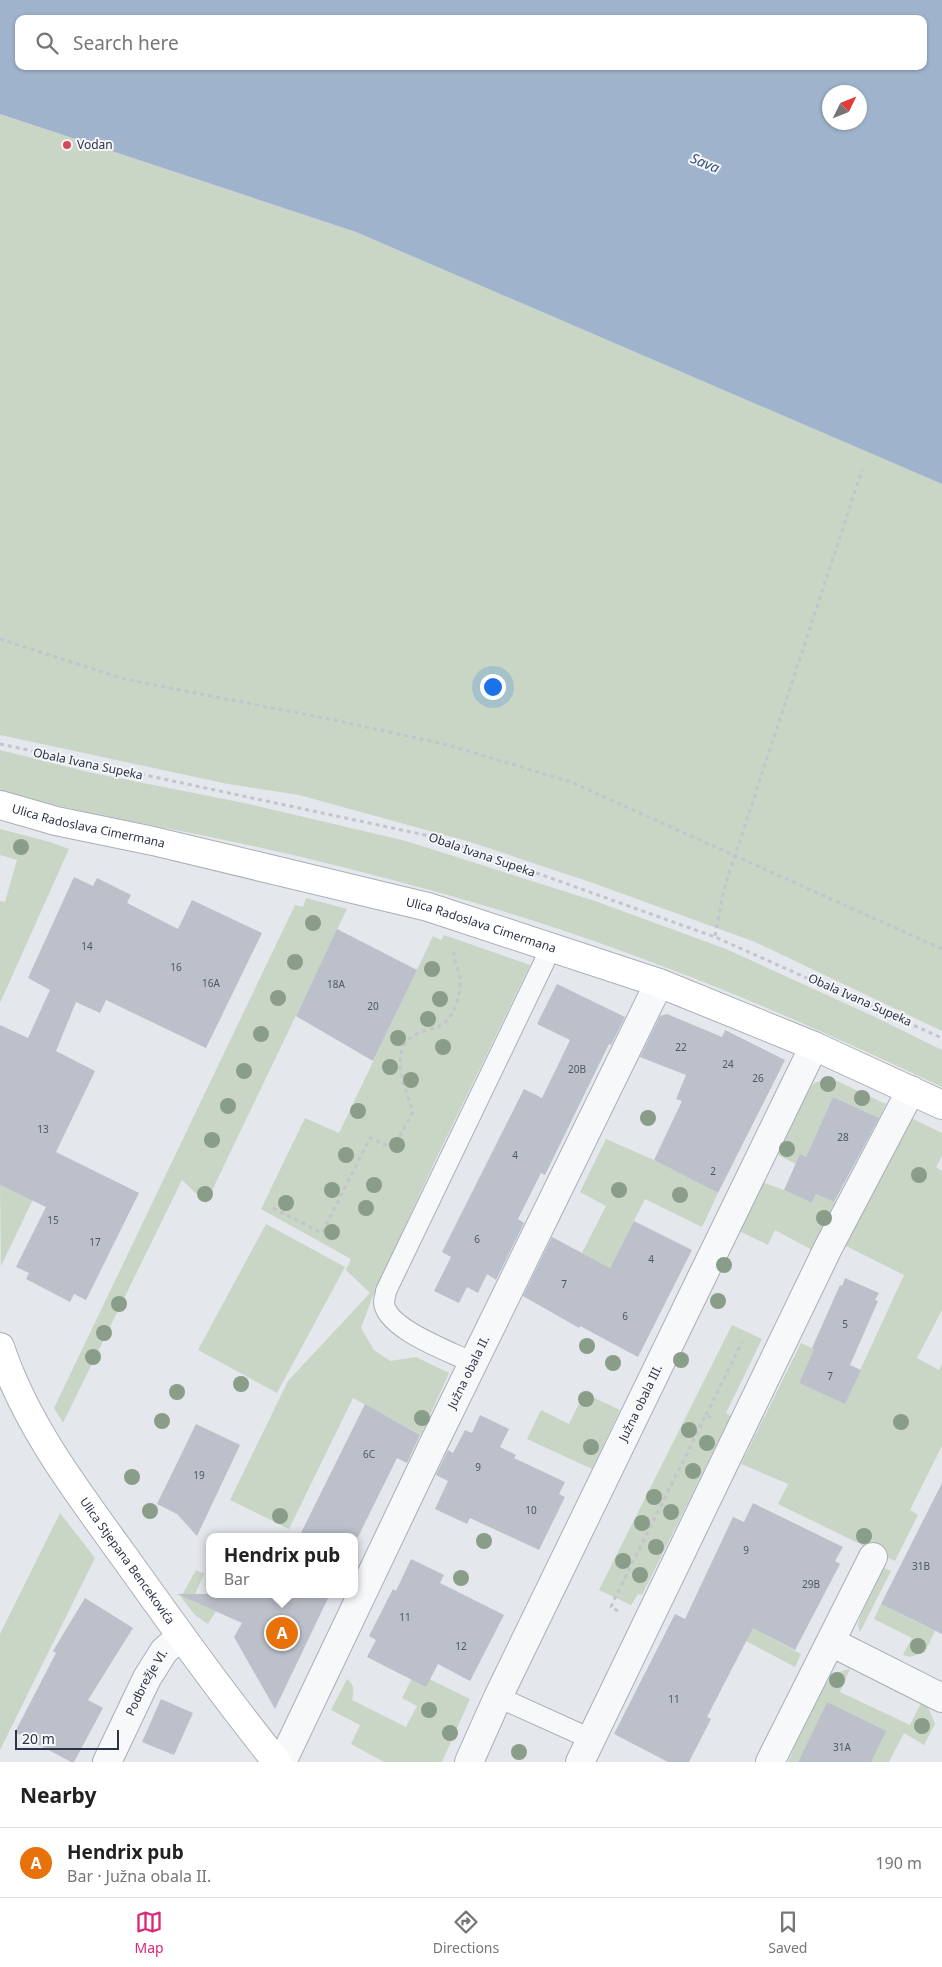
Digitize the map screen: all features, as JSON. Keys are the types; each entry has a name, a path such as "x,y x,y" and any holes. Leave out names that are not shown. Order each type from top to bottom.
{"street":[{"name":"Ulica Radoslava Cimermana","path":"0,805 56,821 153,841 428,907 659,983 814,1046 942,1105"},
{"name":"Južna obala II.","path":"282,1762 473,1363 659,983"},
{"name":"Južna obala III.","path":"469,1762 498,1696 814,1046"},
{"path":"586,1751 828,1248 911,1090"},
{"name":"Ulica Stjepana Bencekovića","path":"0,1348 10,1376 42,1437 79,1494 181,1636 277,1762"},
{"path":"770,1762 873,1557"},
{"name":"Podbrežje VI.","path":"106,1762 147,1678 164,1651 181,1636"},
{"path":"831,1642 942,1698"}],"lane":[{"path":"473,1363 403,1329 390,1316 384,1303 386,1291 551,948"},
{"path":"498,1696 586,1751"}],"path":[{"path":"715,937 724,890 737,856 862,470"},
{"path":"0,639 124,679 448,745 571,782 942,949"},
{"name":"Obala Ivana Supeka","path":"0,744 440,838 715,937 942,1038"},
{"path":"273,1208 322,1233 370,1138 393,1148 412,1112 401,1074 400,1060 403,1050 411,1037 436,1029 450,1017 457,1000 460,985 454,956 456,940"},
{"path":"706,1415 742,1342"}],"green space":[{"path":"0,114 356,232 942,484 942,1031 755,942 593,883 470,842 299,795 228,784 0,735"},
{"path":"0,750 88,772 244,803 406,841 595,901 726,949 873,1016 942,1050 942,1087 879,1057 687,975 556,928 489,907 305,858 87,812 0,791"},
{"path":"0,829 69,849 0,1003 0,901 5,902 17,860 0,855"},
{"path":"306,898 347,909 206,1203 182,1180 63,1423 54,1408 295,905 303,907"},
{"path":"444,935 530,965 435,1161 372,1298 361,1328 374,1350 390,1361 416,1357 449,1373 421,1435 353,1398 289,1529 230,1500 288,1381 370,1293 346,1270 351,1259 261,1209 305,1118 339,1133 433,936 441,940"},
{"path":"825,1080 837,1081 886,1104 879,1118 833,1097 806,1157 800,1154 796,1164 776,1154 809,1089 814,1083"},
{"path":"911,1118 942,1133 942,1156 936,1167 942,1171 942,1310 917,1358 939,1370 942,1364 942,1446 910,1510 918,1515 895,1561 778,1504 788,1484 741,1464 801,1343 814,1349 799,1383 845,1403 904,1275 844,1245"},
{"path":"606,1139 654,1160 718,1193 702,1227 645,1199 610,1268 582,1253 606,1206 580,1192"},
{"path":"52,1160 1,1266 0,1185 13,1191"},
{"path":"762,1182 812,1203 816,1194 839,1204 814,1251 775,1230 768,1245 737,1230"},
{"path":"266,1224 345,1267 277,1393 198,1350"},
{"path":"732,1325 762,1339 726,1413 731,1416 642,1595 638,1594 631,1605 599,1590"},
{"path":"584,1393 620,1410 592,1469 527,1439 541,1410 569,1424"},
{"path":"60,1513 95,1558 0,1750 0,1634"},
{"path":"884,1568 891,1571 860,1632 858,1625 860,1617"},
{"path":"196,1570 204,1574 192,1601 216,1611 208,1624 195,1615 181,1597"},
{"path":"768,1596 766,1635 801,1654 795,1667 746,1641"},
{"path":"881,1604 935,1631 925,1652 910,1657 903,1655 912,1638 874,1619"},
{"path":"850,1669 840,1692 910,1725 921,1703 928,1707 935,1724 924,1745 904,1733 889,1762 871,1762 827,1702 798,1762 788,1762 812,1707 824,1687 834,1675"},
{"path":"415,1672 470,1699 442,1762 384,1762 351,1744 360,1725 331,1710 347,1679 353,1688 352,1700 406,1727 417,1706 402,1698"}],"water":[{"name":"Sava","path":"0,0 942,0 942,484 356,232 0,114"}],"building":[{"path":"74,877 93,886 97,878 131,895 127,903 178,929 192,900 262,933 206,1048 106,1000 100,1013 76,1002 56,1051 95,1071 56,1152 139,1193 86,1300 74,1294 70,1302 26,1279 29,1273 16,1267 46,1207 0,1185 0,1025 28,1038 50,990 28,978"},
{"path":"337,929 417,970 373,1061 296,1016"},
{"path":"557,984 625,1017 611,1045 609,1044 545,1175 541,1173 518,1219 524,1223 496,1280 487,1274 478,1293 467,1287 459,1303 434,1291 451,1257 442,1252 524,1089 542,1098 570,1040 537,1024"},
{"path":"667,1014 722,1037 725,1030 785,1060 718,1193 654,1160 682,1101 676,1099 686,1075 640,1057 660,1016"},
{"path":"833,1097 879,1118 834,1202 816,1194 812,1203 784,1190 800,1154 806,1157"},
{"path":"634,1221 692,1250 638,1357 580,1326 579,1328 523,1296 552,1237 610,1268"},
{"path":"845,1278 879,1293 875,1300 878,1301 850,1365 861,1370 845,1404 799,1383 814,1349 812,1348 840,1285 842,1286"},
{"path":"365,1404 420,1435 407,1463 397,1458 358,1537 358,1533 301,1533"},
{"path":"480,1415 509,1429 500,1447 516,1455 514,1458 565,1482 559,1494 565,1497 539,1550 470,1518 467,1524 435,1509 448,1481 436,1475 448,1450 453,1453 465,1430 472,1433"},
{"path":"196,1424 240,1445 197,1536 177,1514 157,1504"},
{"path":"942,1483 942,1634 881,1604"},
{"path":"753,1503 843,1547 835,1561 840,1564 795,1650 753,1628 707,1717 711,1719 689,1762 668,1762 614,1734 675,1614 685,1619 733,1517 744,1522"},
{"path":"411,1559 444,1575 440,1583 504,1615 470,1681 438,1664 426,1687 367,1657 376,1640 369,1636 393,1589 396,1591"},
{"path":"177,1594 206,1594 206,1598 328,1598 275,1709 234,1637 242,1623"},
{"path":"85,1598 133,1628 88,1700 103,1708 74,1762 71,1762 15,1732 56,1653 53,1651"},
{"path":"161,1699 193,1713 174,1755 142,1742"},
{"path":"827,1702 886,1731 871,1762 798,1762"}],"place":[{"name":"Vodan","path":"67,145"},
{"name":"Hendrix pub","path":"282,1633"}]}
